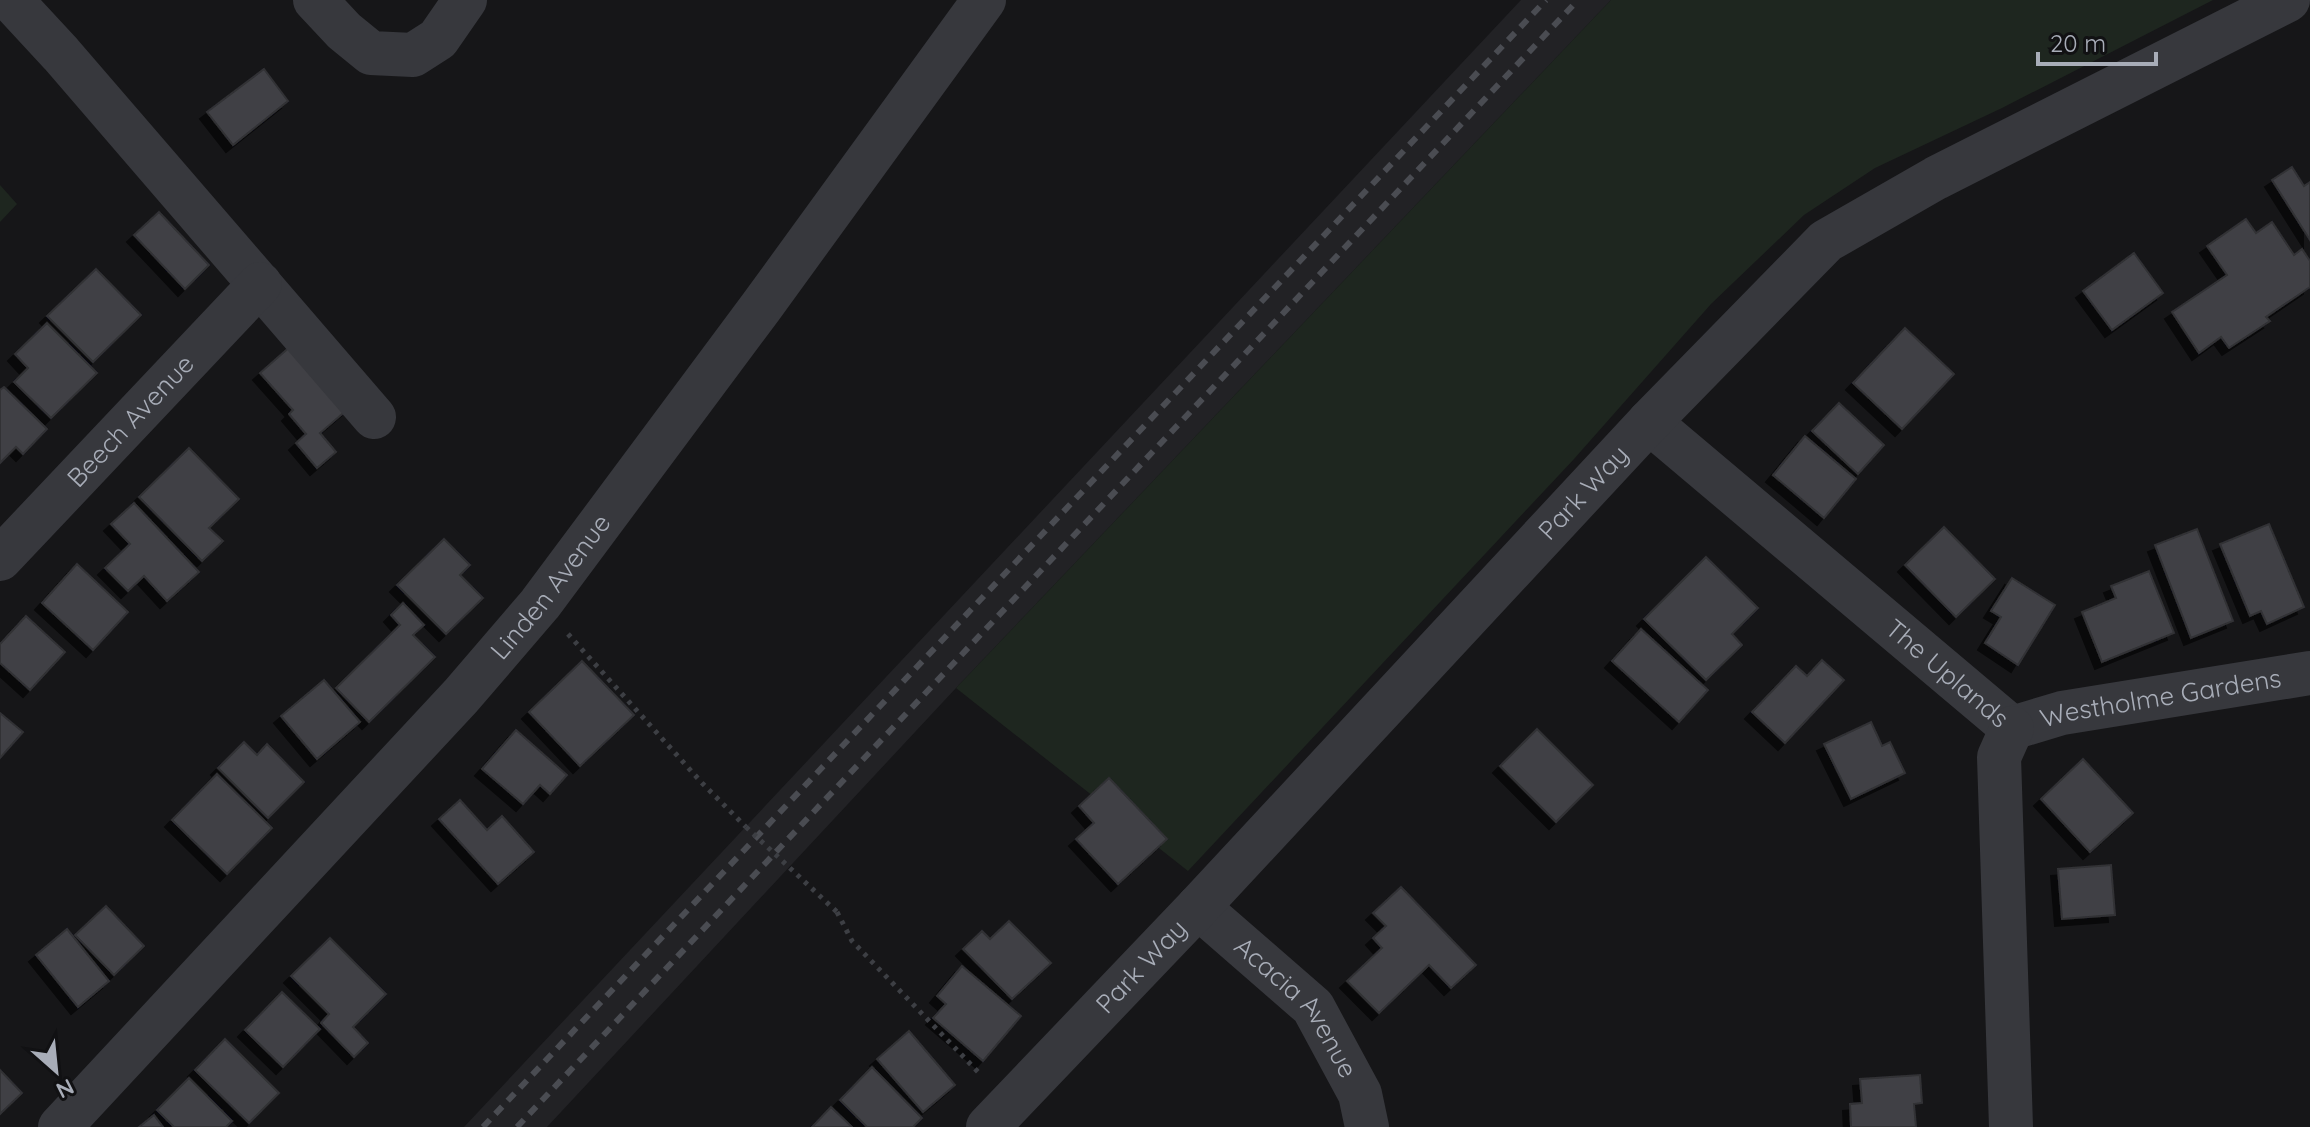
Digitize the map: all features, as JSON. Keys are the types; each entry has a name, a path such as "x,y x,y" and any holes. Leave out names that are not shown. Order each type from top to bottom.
{"street":[{"path":"11,0 374,417"},
{"path":"315,0 344,31 371,53 413,55 438,39 465,0"},
{"name":"Linden Avenue","path":"60,1127 461,696 540,604 984,0"},
{"name":"Park Way","path":"988,1127 1198,907 1649,422 1826,241 1936,178 2288,0"},
{"name":"Beech Avenue","path":"0,559 260,284"},
{"name":"The Uplands","path":"1649,422 2012,728 1999,757 2011,1127"},
{"name":"Westholme Gardens","path":"2012,728 2062,713 2310,673"},
{"name":"Acacia Avenue","path":"1198,907 1313,1007 1360,1094 1367,1127"}],"path":[{"path":"540,604 702,783 837,912 852,941 987,1082"}],"shaded area":[{"path":"1521,0 1611,0 956,688 547,1127 464,1127"},
{"path":"1611,0 2213,0 2002,108 1875,168 1804,215 1711,304 1574,459 1188,871 956,688"},
{"path":"0,185 17,204 0,222"}],"building":[{"path":"264,69 288,101 233,145 207,112"},
{"path":"2292,167 2304,186 2310,182 2310,240 2272,180"},
{"path":"159,212 209,265 185,289 134,235"},
{"path":"2246,219 2256,233 2272,222 2294,255 2302,249 2310,261 2310,287 2266,317 2270,321 2229,348 2221,337 2199,353 2172,312 2227,275 2207,246"},
{"path":"2134,253 2163,293 2112,330 2083,291"},
{"path":"96,269 141,315 93,362 47,316"},
{"path":"47,323 97,373 51,418 14,382 28,368 15,354"},
{"path":"1905,328 1954,374 1902,429 1853,383"},
{"path":"292,345 348,409 320,433 336,452 317,468 296,443 306,434 289,414 293,410 260,373"},
{"path":"4,387 47,429 23,454 16,447 0,463 0,390"},
{"path":"1839,403 1884,445 1858,474 1812,431"},
{"path":"1805,436 1856,479 1824,518 1773,475"},
{"path":"189,448 239,499 209,528 223,541 202,561 139,497"},
{"path":"134,503 199,572 167,601 144,576 128,591 105,568 130,544 111,524"},
{"path":"2269,524 2304,607 2267,624 2261,611 2250,616 2220,544"},
{"path":"1944,527 1995,579 1956,617 1905,565"},
{"path":"2197,529 2233,621 2191,638 2155,545"},
{"path":"444,539 470,565 460,575 483,598 446,634 397,585"},
{"path":"1706,557 1758,608 1732,634 1742,645 1706,680 1644,619"},
{"path":"77,564 128,612 93,650 42,603"},
{"path":"2149,571 2174,633 2102,662 2082,612 2116,598 2111,586"},
{"path":"2012,578 2055,605 2018,665 1985,643 2001,617 1991,611"},
{"path":"403,603 424,625 413,635 435,657 369,722 336,688 400,625 391,615"},
{"path":"26,616 65,652 30,690 0,663 0,644"},
{"path":"1641,629 1708,690 1679,722 1612,661"},
{"path":"1822,660 1844,680 1785,743 1752,712 1796,666 1807,676"},
{"path":"582,661 634,715 580,766 529,712"},
{"path":"324,680 360,722 317,759 281,716"},
{"path":"0,713 23,732 0,758"},
{"path":"1871,722 1882,746 1890,742 1905,773 1851,799 1824,744"},
{"path":"1537,729 1593,785 1556,822 1500,766"},
{"path":"516,730 567,775 550,794 540,785 523,804 482,769"},
{"path":"244,742 257,755 267,744 304,782 268,818 218,768"},
{"path":"2083,759 2133,813 2090,852 2041,799"},
{"path":"217,774 272,828 227,874 172,820"},
{"path":"1109,778 1167,839 1118,884 1076,839 1094,823 1079,806"},
{"path":"460,800 487,830 502,816 534,852 498,884 439,819"},
{"path":"2111,865 2115,915 2062,919 2058,869"},
{"path":"1401,887 1476,965 1451,988 1429,965 1379,1013 1347,981 1382,948 1373,938 1386,926 1373,913"},
{"path":"106,906 144,946 114,975 75,935"},
{"path":"1009,921 1051,963 1012,999 963,949 982,931 990,939"},
{"path":"67,929 109,981 78,1007 36,955"},
{"path":"330,938 386,994 353,1027 368,1043 354,1057 321,1023 329,1014 291,976"},
{"path":"962,966 1021,1016 983,1061 933,1018 946,1004 937,996"},
{"path":"282,992 320,1029 283,1067 245,1030"},
{"path":"909,1031 955,1085 923,1112 877,1059"},
{"path":"225,1039 279,1093 249,1123 195,1070"},
{"path":"872,1067 922,1118 913,1127 867,1127 840,1100"},
{"path":"0,1070 22,1093 0,1114"},
{"path":"1920,1075 1922,1103 1914,1104 1916,1127 1851,1127 1850,1104 1862,1103 1860,1079"},
{"path":"189,1078 232,1121 226,1127 174,1127 157,1110"},
{"path":"831,1107 852,1127 812,1127"},
{"path":"154,1115 163,1127 139,1127"}],"railway":[{"path":"483,1127 1546,0"},
{"path":"517,1127 1578,0"}]}
